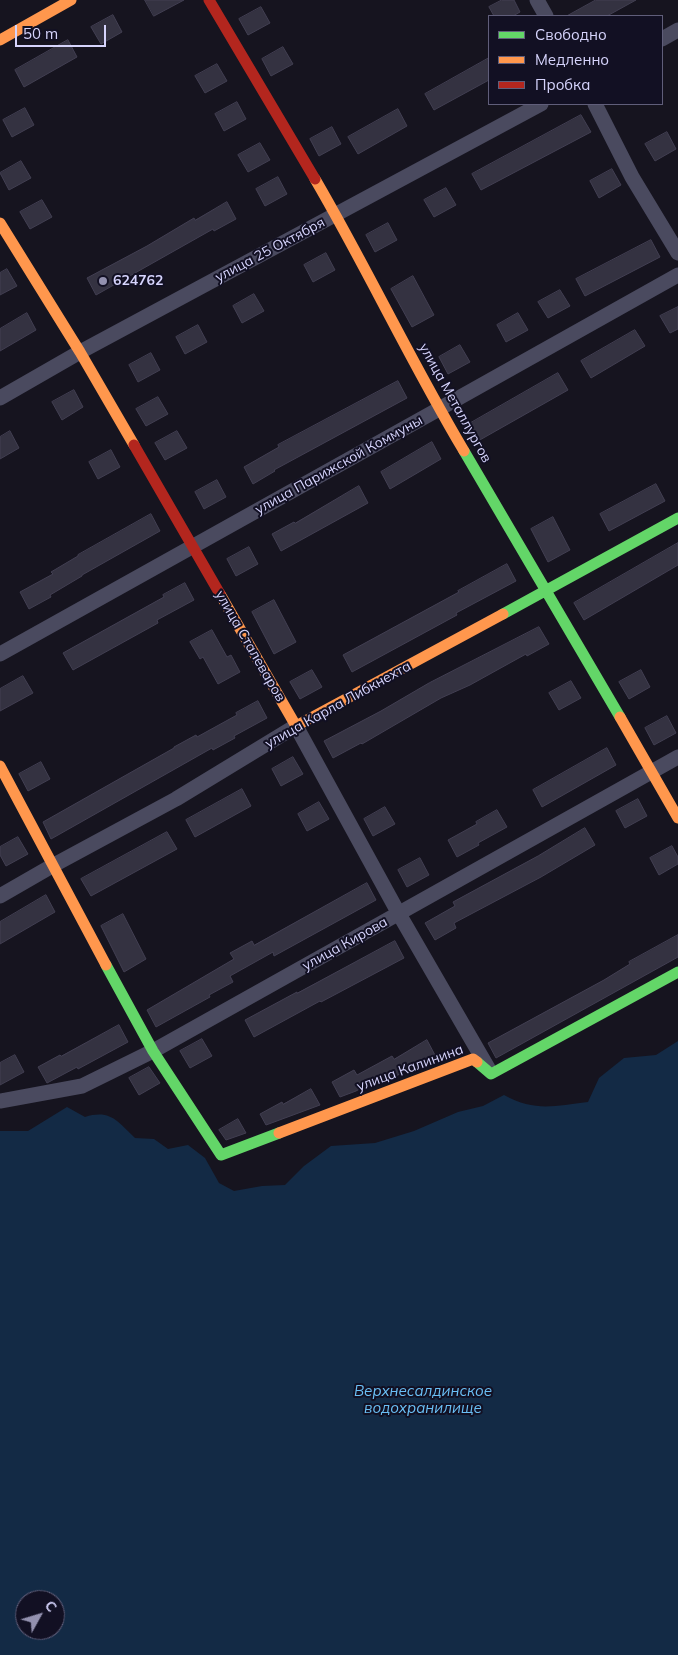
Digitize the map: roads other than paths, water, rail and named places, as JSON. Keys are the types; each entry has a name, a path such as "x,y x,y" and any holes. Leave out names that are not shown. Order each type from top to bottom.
{"street":[{"path":"0,40 71,0"},
{"name":"улица Металлургов","path":"209,0 336,215 439,409 546,589 678,818"},
{"path":"537,0 545,15"},
{"path":"663,38 678,30"},
{"name":"улица 25 Октября","path":"0,398 80,352 539,105"},
{"path":"596,105 632,177 678,253"},
{"name":"улица Сталеваров","path":"0,223 80,352 296,726 399,914 491,1074"},
{"name":"улица Парижской Коммуны","path":"0,654 678,274"},
{"name":"улица Карла Либкнехта","path":"0,896 176,800 296,726 678,518"},
{"name":"улица Кирова","path":"0,1101 82,1086 153,1051 678,757"},
{"path":"0,766 153,1051"},
{"path":"491,1074 678,972"},
{"name":"улица Калинина","path":"153,1051 221,1155 473,1059 491,1074"}],"water":[{"name":"Верхнесалдинское водохранилище","path":"678,1041 678,1655 0,1655 0,1131 28,1131 67,1107 85,1117 94,1115 108,1116 119,1122 135,1138 154,1139 168,1149 188,1145 205,1158 219,1183 234,1191 262,1186 285,1185 304,1166 331,1146 375,1143 414,1131 458,1112 483,1106 504,1095 535,1106 555,1106 588,1102 599,1078 624,1058 656,1055"}],"place":[{"name":"624762","path":"103,281"}]}
